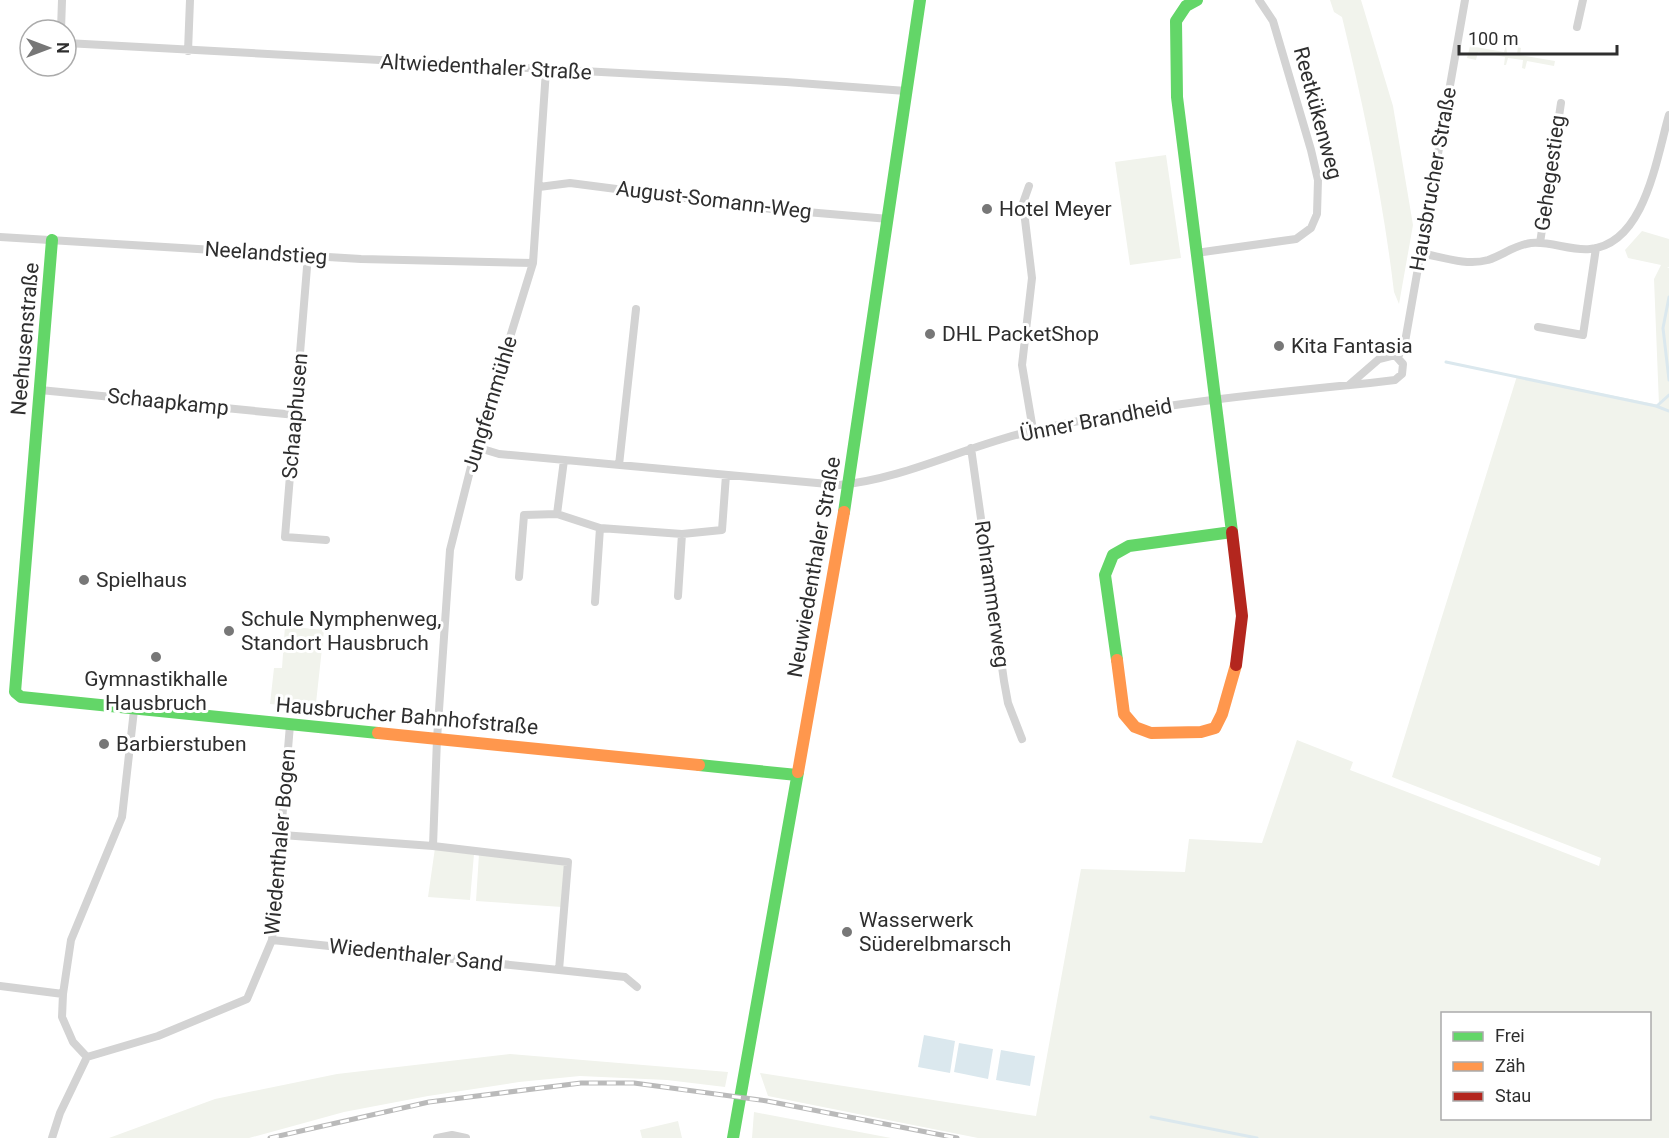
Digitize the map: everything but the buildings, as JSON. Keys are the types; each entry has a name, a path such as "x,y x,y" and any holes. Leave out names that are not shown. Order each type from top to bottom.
{"street":[{"path":"61,18 62,0"},
{"path":"188,51 190,0"},
{"name":"Neuwiedenthaler Straße","path":"733,1138 849,484 920,0"},
{"path":"1197,0 1186,6 1179,15 1175,40 1179,116 1213,399 1242,593 1243,633 1237,668 1218,724 1209,731 1145,734 1132,727 1124,714 1105,575 1113,555 1129,546 1232,532"},
{"name":"Reetkükenweg","path":"1196,253 1296,239 1311,228 1317,214 1318,180 1311,150 1273,21 1259,0"},
{"name":"Hausbrucher Straße","path":"1398,357 1405,342 1465,0"},
{"path":"1577,27 1583,0"},
{"name":"Altwiedenthaler Straße","path":"78,44 786,82 906,91"},
{"name":"Jungfernmühle","path":"437,739 450,550 476,447 533,263 546,70"},
{"name":"Gehegestieg","path":"1540,243 1561,103"},
{"path":"1420,254 1476,262 1494,258 1522,245 1540,243 1578,249 1596,248 1616,241 1633,223 1641,206 1669,115"},
{"name":"August-Somann-Weg","path":"539,187 570,183 771,209 889,219"},
{"path":"1029,186 1023,203 1032,278 1022,365 1034,430"},
{"name":"Neelandstieg","path":"0,237 308,255 533,263"},
{"name":"Neehusenstraße","path":"15,692 52,240"},
{"path":"1538,327 1583,335 1596,248"},
{"name":"Schaaphusen","path":"308,255 285,537 326,540"},
{"path":"619,465 636,309"},
{"path":"1349,385 1379,359 1389,355 1398,357"},
{"name":"Ünner Brandheid","path":"476,447 499,454 832,485 849,484 882,477 1034,430 1136,409 1397,378 1404,371 1403,364 1398,357"},
{"name":"Schaapkamp","path":"40,390 296,415"},
{"name":"Rohrammerweg","path":"971,448 1004,681 1008,703 1022,739"},
{"path":"557,514 564,460"},
{"path":"519,577 524,515 557,514 600,528 682,534 723,530 726,475"},
{"path":"595,602 600,528"},
{"path":"678,596 682,534"},
{"name":"Hausbrucher Bahnhofstraße","path":"15,692 25,699 797,775"},
{"path":"52,1138 60,1113 87,1057 74,1042 62,1017 63,994 71,940 122,817 134,710"},
{"name":"Wiedenthaler Bogen","path":"87,1057 158,1036 247,999 272,940 290,725"},
{"path":"433,846 437,739"},
{"path":"282,835 433,846 568,862 559,970"},
{"name":"Wiedenthaler Sand","path":"272,940 625,977 637,987"},
{"path":"0,986 63,994"},
{"path":"437,1138 452,1135 466,1138"}],"shaded area":[{"path":"1330,0 1361,0 1393,106 1413,225 1399,304 1394,292 1379,188 1358,85 1342,17 1334,12"},
{"path":"1506,45 1507,53 1517,54 1518,47 1521,48 1520,55 1555,61 1554,66 1527,61 1525,69 1522,68 1523,60 1508,58 1504,65 1505,57 1478,52 1476,60 1467,58 1470,46 1504,52"},
{"path":"1166,155 1181,258 1130,265 1115,162"},
{"path":"1642,231 1669,239 1669,267 1667,267 1669,268 1669,1138 978,1138 768,1096 760,1073 1036,1116 1081,869 1185,872 1189,839 1262,843 1297,740 1353,762 1350,770 1599,866 1601,858 1392,777 1517,376 1659,405 1654,279 1661,265 1628,258 1625,250"},
{"path":"285,626 324,630 316,703 287,701 316,704 315,708 270,704 274,668 282,668"},
{"path":"435,848 474,854 470,900 428,897"},
{"path":"479,854 566,864 562,907 476,901"},
{"path":"924,1035 955,1041 950,1073 918,1067"},
{"path":"959,1043 993,1049 988,1079 954,1072"},
{"path":"1001,1050 1035,1056 1030,1086 996,1080"},
{"path":"510,1054 728,1072 725,1087 667,1080 580,1076 519,1082 344,1112 249,1138 109,1138 215,1099 337,1074"},
{"path":"754,1112 891,1138 752,1138"},
{"path":"678,1121 682,1138 642,1138 640,1130"}],"waterway":[{"path":"1669,297 1663,328 1669,380"},
{"path":"1446,362 1656,406 1669,411"},
{"path":"1658,405 1669,395"},
{"path":"1151,1117 1257,1138"}],"railway":[{"path":"270,1138 429,1102 581,1083 634,1083 767,1101 957,1138"}],"traffic: fast":[{"path":"844,512 920,0"},
{"path":"1117,660 1105,575 1113,555 1129,546 1232,532 1177,97 1176,21 1186,6 1197,0"},
{"path":"52,240 15,692 21,697 378,733"},
{"path":"699,765 797,775"},
{"path":"733,1138 798,772"}],"traffic: slow":[{"path":"798,772 844,512"},
{"path":"1117,660 1124,714 1135,727 1151,733 1201,732 1215,728 1222,714 1236,665"},
{"path":"378,733 699,765"}],"traffic: jam":[{"path":"1232,532 1242,616 1236,665"}],"place":[{"name":"Hotel Meyer","path":"987,209"},
{"name":"DHL PacketShop","path":"930,334"},
{"name":"Kita Fantasia","path":"1279,346"},
{"name":"Spielhaus","path":"84,580"},
{"name":"Schule Nymphenweg, Standort Hausbruch","path":"229,631"},
{"name":"Gymnastikhalle Hausbruch","path":"156,657"},
{"name":"Barbierstuben","path":"104,744"},
{"name":"Wasserwerk Süderelbmarsch","path":"847,932"}]}
